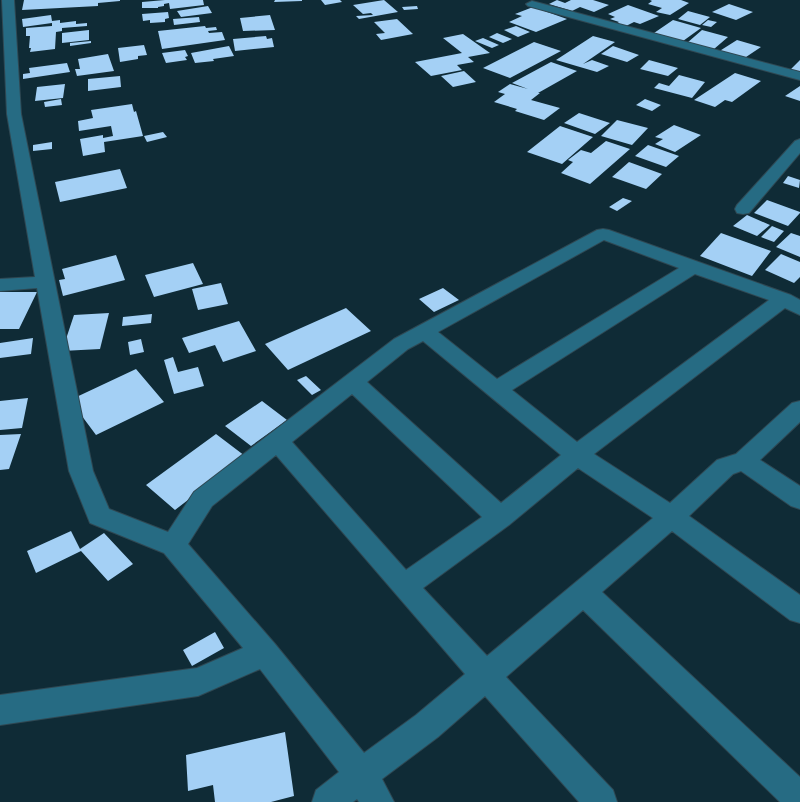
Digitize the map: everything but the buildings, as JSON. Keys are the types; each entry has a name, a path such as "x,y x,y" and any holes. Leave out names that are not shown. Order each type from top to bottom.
{"street":[{"path":"8,0 14,114 81,471 99,516 173,545 265,653 361,775 378,802"},
{"path":"532,4 800,76"},
{"path":"743,209 800,144"},
{"path":"173,545 203,499 401,344 603,234 792,304"},
{"path":"497,389 693,267"},
{"path":"0,285 45,282"},
{"path":"404,586 500,518 578,455 792,304"},
{"path":"424,331 578,455 671,517 800,611"},
{"path":"353,382 500,518"},
{"path":"328,802 361,775 427,726 671,517 725,467 744,461 800,409"},
{"path":"277,441 404,586 601,802"},
{"path":"744,461 800,499"},
{"path":"583,592 800,799"},
{"path":"0,710 198,682 265,653"}]}
